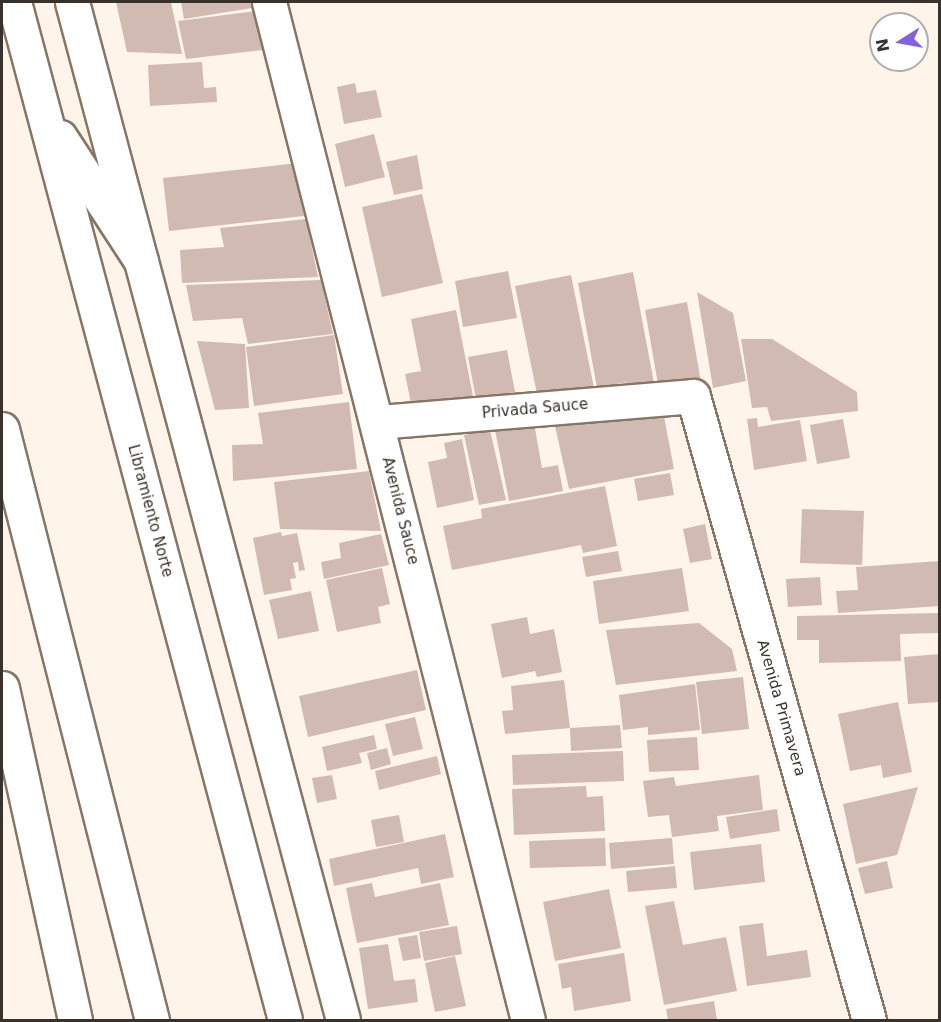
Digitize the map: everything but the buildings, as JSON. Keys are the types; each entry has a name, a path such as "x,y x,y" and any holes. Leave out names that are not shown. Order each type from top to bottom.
{"main road":[{"name":"Libramiento Norte","path":"14,2 285,1020"},
{"path":"72,2 343,1020"},
{"name":"Avenida Sauce","path":"269,2 378,423 528,1020"},
{"path":"45,114 141,261"},
{"name":"Privada Sauce","path":"378,423 693,396"},
{"name":"Avenida Primavera","path":"693,396 869,1020"},
{"path":"2,429 152,1020"},
{"path":"2,688 75,1020"}]}
